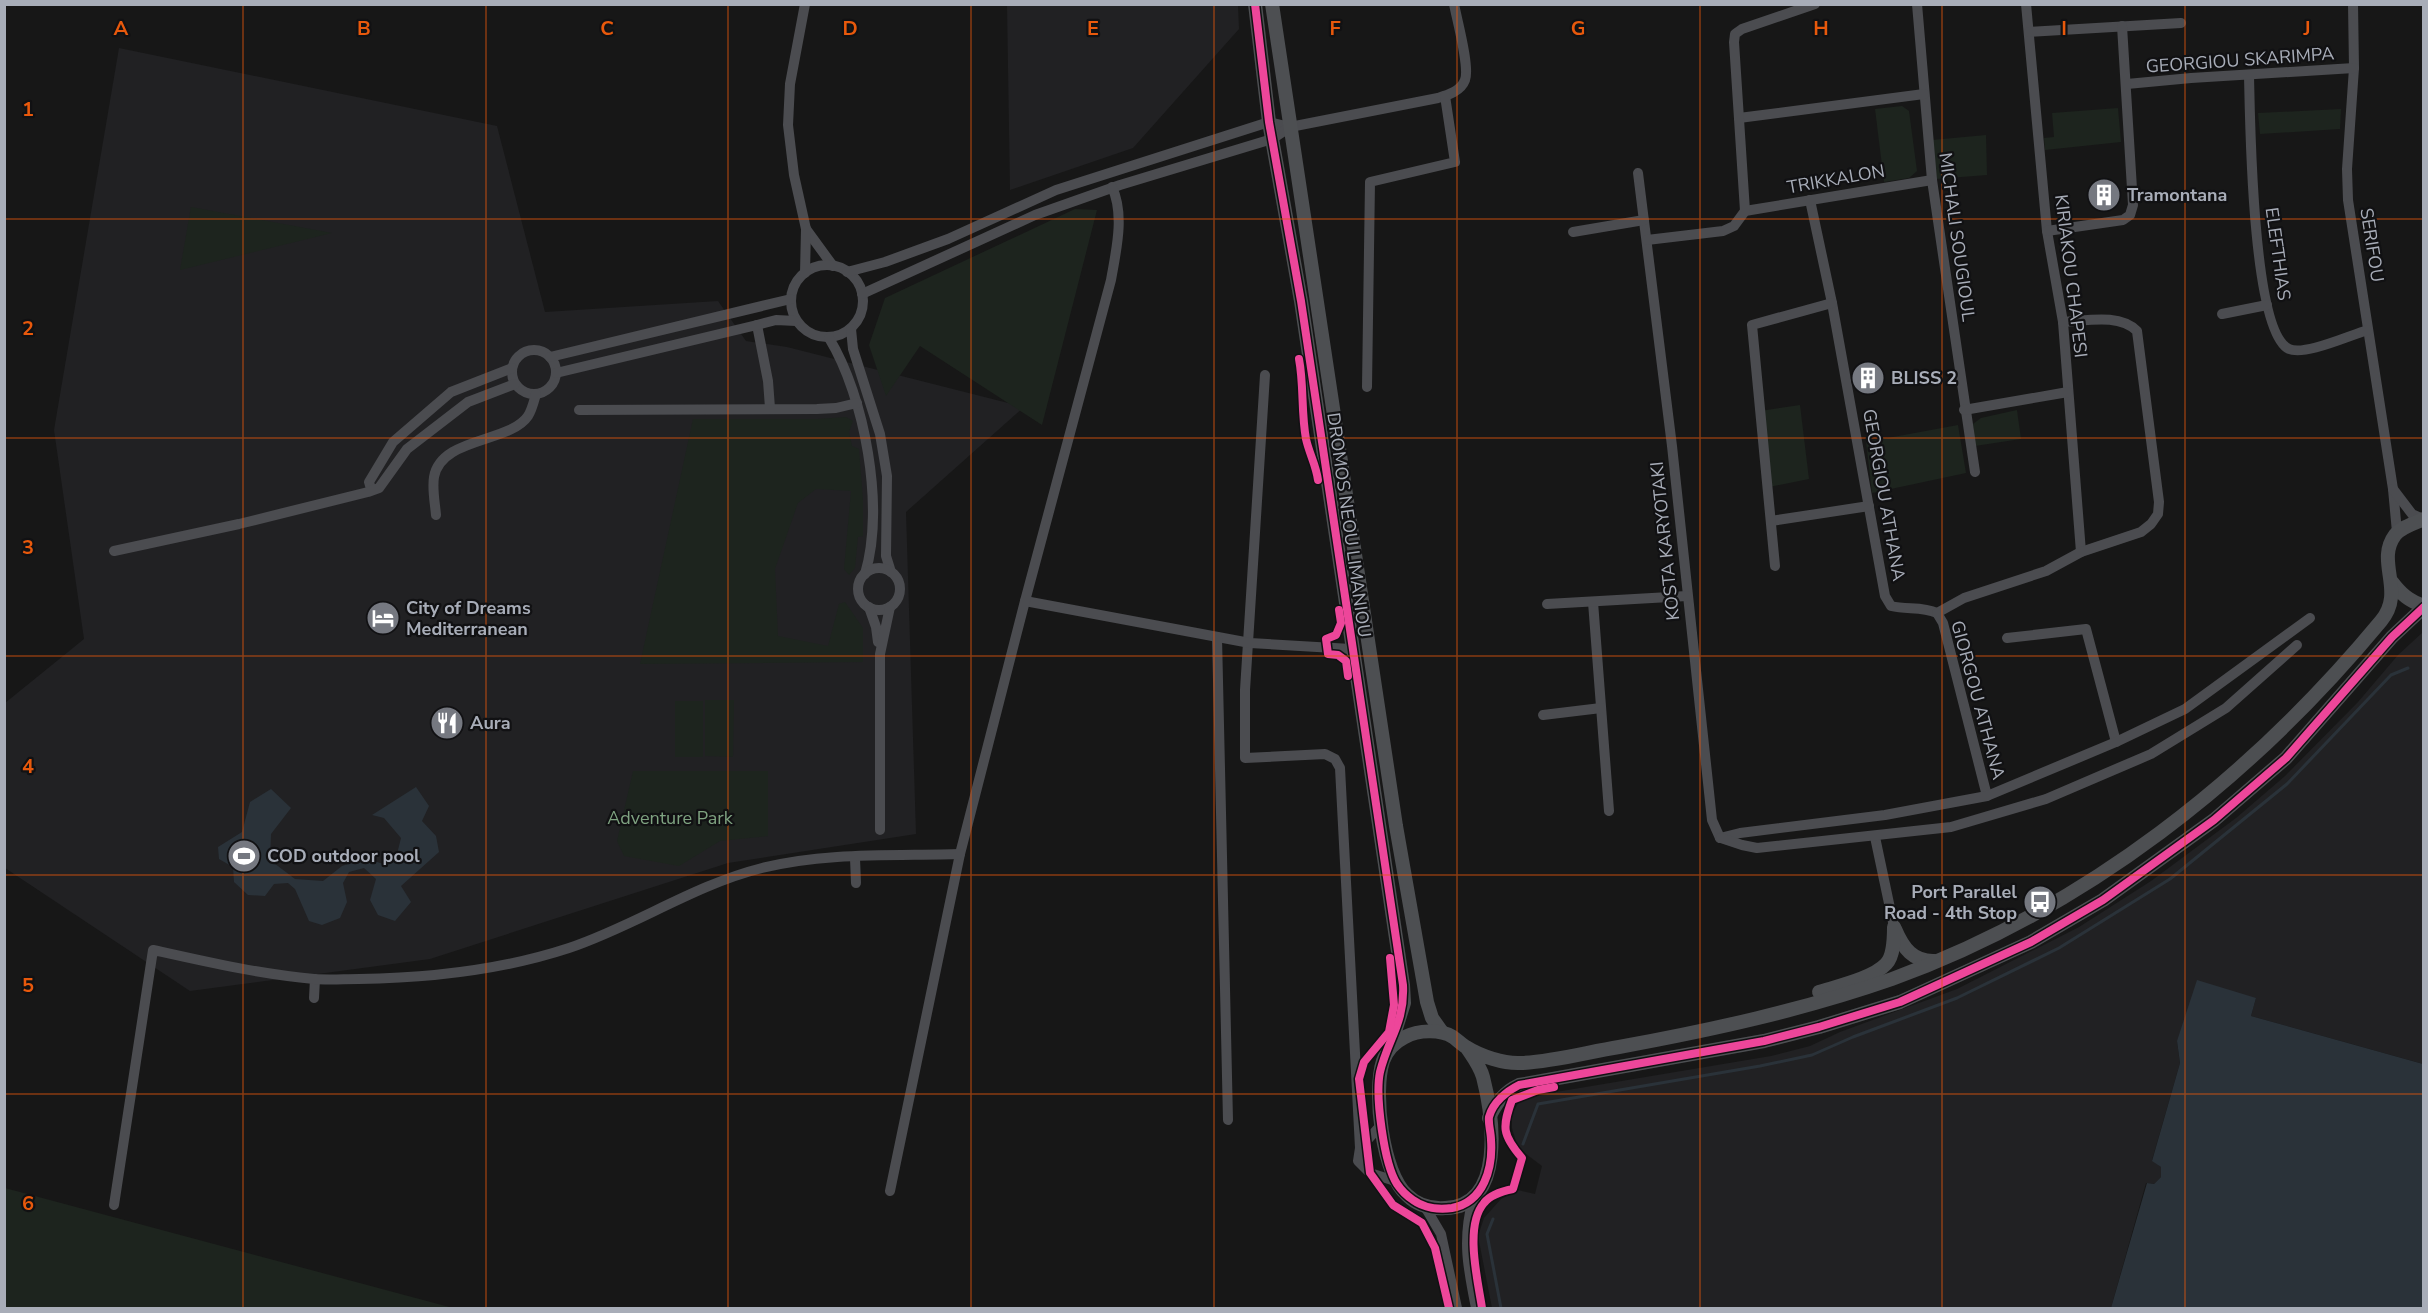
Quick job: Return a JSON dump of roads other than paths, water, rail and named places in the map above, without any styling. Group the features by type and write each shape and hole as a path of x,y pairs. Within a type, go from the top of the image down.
{"main road":[{"name":"DROMOS NEOU LIMANIOU","path":"1255,4 1269,122 1301,301 1403,985 1404,1003 1389,1049"},
{"name":"DROMOS NEOU LIMANIOU","path":"1272,4 1396,826 1427,1002 1432,1018 1442,1032"},
{"path":"1467,1048 1477,1063 1482,1077 1491,1140 1489,1174 1473,1199 1450,1208 1424,1206 1407,1196 1395,1181 1381,1125 1380,1075 1389,1049 1403,1037 1418,1032 1442,1032 1467,1048 1491,1058 1518,1064 1744,1023 1869,987 1943,960 2013,926 2084,885 2147,843 2230,778 2319,691 2385,616 2393,596 2388,552 2397,532 2423,519"},
{"path":"1489,1118 1501,1098 1510,1089 1520,1084 1764,1041 1900,1002 2031,942 2103,900 2223,812 2286,758 2392,637 2424,606 2411,602 2392,582"},
{"path":"1894,927 1902,944 1913,956 1928,961 1943,960"},
{"path":"1744,1023 1796,1000 1870,974 1886,964 1894,942 1894,927"}],"street":[{"path":"805,4 790,84 788,125 794,175 806,229 805,273"},
{"path":"862,294 1035,215 1112,188 1272,139 1290,127 1445,96 1457,91 1465,81 1466,66 1454,4"},
{"path":"1647,240 1723,231 1734,226 1745,211 1735,34 1742,29 1815,4"},
{"name":"MICHALI SOUGIOUL","path":"1917,4 1932,180 1964,410 1975,472"},
{"name":"KIRIAKOU CHAPESI","path":"2026,4 2046,231 2063,322 2080,552"},
{"name":"SERIFOU","path":"2353,4 2354,68 2347,169 2348,200 2397,532"},
{"path":"2029,32 2181,23"},
{"path":"2046,231 2123,220 2130,215 2133,205 2122,26"},
{"name":"GEORGIOU SKARIMPA","path":"2127,84 2354,68"},
{"name":"ELEFTHIAS","path":"2249,75 2254,217 2267,305 2279,341 2288,348 2300,351 2368,330"},
{"path":"1739,118 1924,94"},
{"path":"1367,387 1370,182 1455,162 1445,96"},
{"path":"847,272 885,262 948,239 1065,186 1269,122 1290,127"},
{"name":"KOSTA KARYOTAKI","path":"1638,173 1672,446 1712,820 1720,838"},
{"name":"TRIKKALON","path":"1745,211 1932,180"},
{"path":"890,1191 960,854 1111,280 1117,250 1118,222 1116,196 1112,188"},
{"name":"GEORGIOU ATHANA","path":"1810,200 1832,303 1885,596 1891,606 1903,609 1928,608 1937,613"},
{"path":"1573,232 1644,220"},
{"path":"806,229 833,266"},
{"path":"796,321 791,299 795,284 805,273 819,266 833,266 847,272 857,282 862,294 862,310 851,329 853,349 880,434 887,476 886,556 900,589 897,600 890,607 880,610 869,607"},
{"path":"550,357 791,299"},
{"path":"1775,566 1752,325 1832,303"},
{"path":"2222,314 2267,305"},
{"path":"556,373 777,320 796,321 814,335 829,338 851,329"},
{"path":"1937,613 1964,598 2046,572 2080,552 2141,532 2158,514 2159,502 2137,331 2130,324 2120,320 2063,322"},
{"path":"757,325 768,381 770,408"},
{"path":"829,338 837,350 857,403 866,437 872,488 871,555 865,574 859,583 859,593 861,599 869,607 876,627 880,654 880,830"},
{"path":"371,489 369,482 393,442 451,392 512,368 520,355 529,350 540,351 550,357 556,373 548,389 536,394 524,392 515,384 512,368"},
{"path":"1265,375 1250,643 1245,690 1245,758 1325,754 1335,759 1340,768 1360,1148 1358,1161 1370,1173 1395,1181"},
{"path":"114,551 239,524 379,488 407,449 468,402 515,384"},
{"path":"1964,410 2068,392"},
{"path":"436,515 434,476 446,455 490,436 516,428 529,416 536,394"},
{"path":"579,410 817,409 836,408 857,403"},
{"path":"2392,489 2412,514 2423,519"},
{"path":"1771,520 1869,506"},
{"path":"865,574 881,568 891,572"},
{"path":"1546,604 1687,596"},
{"path":"1025,601 1250,643 1352,649"},
{"path":"1593,602 1609,811"},
{"path":"880,654 890,607"},
{"name":"GIORGOU ATHANA","path":"1937,613 1943,623 1987,796"},
{"path":"1720,838 1740,833 1885,815 1987,796 2116,742 2185,709 2310,618"},
{"path":"2007,638 2086,629 2116,742"},
{"path":"1217,637 1228,1120"},
{"path":"1720,838 1757,848 1875,837 1951,827 2046,799 2151,754 2226,708 2297,645"},
{"path":"1543,715 1601,708"},
{"path":"2185,709 2196,726"},
{"path":"1875,837 1894,927"},
{"path":"114,1205 153,950 238,969 315,979 410,979 490,967 567,948 601,936 693,892 763,868 795,862 960,854"},
{"path":"855,858 856,883"},
{"path":"314,998 315,979"},
{"path":"1360,1148 1381,1125"},
{"path":"1473,1199 1467,1227 1466,1255 1476,1308"},
{"path":"1424,1206 1441,1234 1457,1308"}],"waterway":[{"path":"1523,1144 1538,1104 1812,1055 1957,998 2059,948 2170,879 2287,784 2391,675 2408,668"},
{"path":"1493,1219 1487,1234 1501,1308"}],"place":[{"name":"Tramontana","path":"2104,195"},
{"name":"BLISS 2","path":"1868,378"},
{"name":"City of Dreams Mediterranean","path":"383,618"},
{"name":"Aura","path":"447,723"},
{"name":"COD outdoor pool","path":"244,856"},
{"name":"Port Parallel Road - 4th Stop","path":"2040,902"}],"park label":[{"name":"Adventure Park","path":"670,818"}]}
